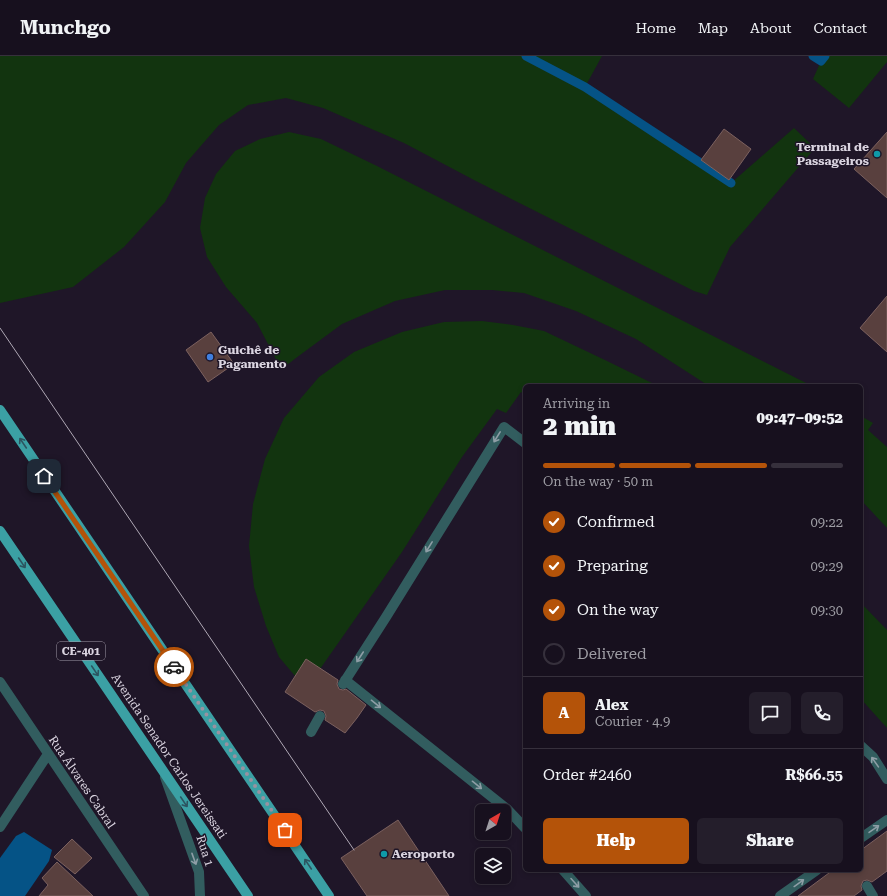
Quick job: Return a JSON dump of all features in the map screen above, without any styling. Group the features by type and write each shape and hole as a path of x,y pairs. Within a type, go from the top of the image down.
{"main road":[{"path":"0,410 330,896"},
{"name":"Avenida Senador Carlos Jereissati","path":"0,531 248,896"}],"street":[{"path":"523,441 504,426 344,682 508,809 523,826"},
{"name":"Rua Álvares Cabral","path":"0,682 144,896"},
{"path":"311,732 320,716"},
{"path":"863,748 873,758 887,779"},
{"path":"0,827 48,754"},
{"name":"Rua 1","path":"162,770 199,872 200,896"},
{"path":"863,837 887,820"},
{"path":"565,872 586,896"},
{"path":"783,895 814,872"},
{"path":"867,886 874,896"}],"green space":[{"path":"0,56 602,56 585,87 731,183 794,128 815,148 730,247 707,295 694,291 404,143 323,108 286,98 248,105 219,125 186,163 165,202 124,247 73,287 0,303"},
{"path":"811,56 887,56 887,62 849,108 813,79 821,61"},
{"path":"289,132 321,139 808,384 706,384 636,339 576,311 524,293 492,290 445,290 395,301 342,324 287,365 280,367 257,323 226,287 207,257 200,228 205,198 216,174 235,151 260,139"},
{"path":"482,321 544,331 654,384 523,384 523,394 521,392 506,413 497,409 462,457 402,552 320,669 295,676 279,657 266,626 254,587 249,546 253,504 265,459 284,418 319,377 354,352 402,332 444,322"},
{"path":"863,417 873,423 868,430 887,447 887,528 863,502"},
{"path":"863,605 887,630 887,728 863,701"}],"water":[{"path":"24,832 52,850 49,861 25,896 0,896 0,858 16,836"}],"building":[{"path":"724,129 751,149 729,180 701,160"},
{"name":"Terminal de Passageiros","path":"887,132 887,198 854,169"},
{"path":"887,296 887,352 860,328"},
{"name":"Guichê de Pagamento","path":"211,332 234,364 208,382 186,350"},
{"path":"306,659 338,680 337,684 339,689 346,689 366,705 345,733 325,720 326,716 324,711 320,710 315,712 285,692"},
{"name":"Aeroporto","path":"398,820 449,896 367,896 341,858"},
{"path":"887,831 887,871 872,882 867,880 863,881 861,886 862,890 854,896 798,896 830,872 863,872 863,849"},
{"path":"72,839 92,858 75,874 54,857"},
{"path":"57,862 93,896 39,896 48,885 42,878"}],"waterway":[{"path":"526,56 585,87 731,183"},
{"path":"813,56 821,61 825,56"}],"tram line":[{"path":"0,328 354,850"}],"way so far":[{"path":"174,667 285,830"}],"place":[{"name":"Terminal de Passageiros","path":"877,154"},
{"name":"Guichê de Pagamento","path":"210,357"},
{"name":"Aeroporto","path":"384,854"}],"route":[{"path":"44,476 174,667"}]}
